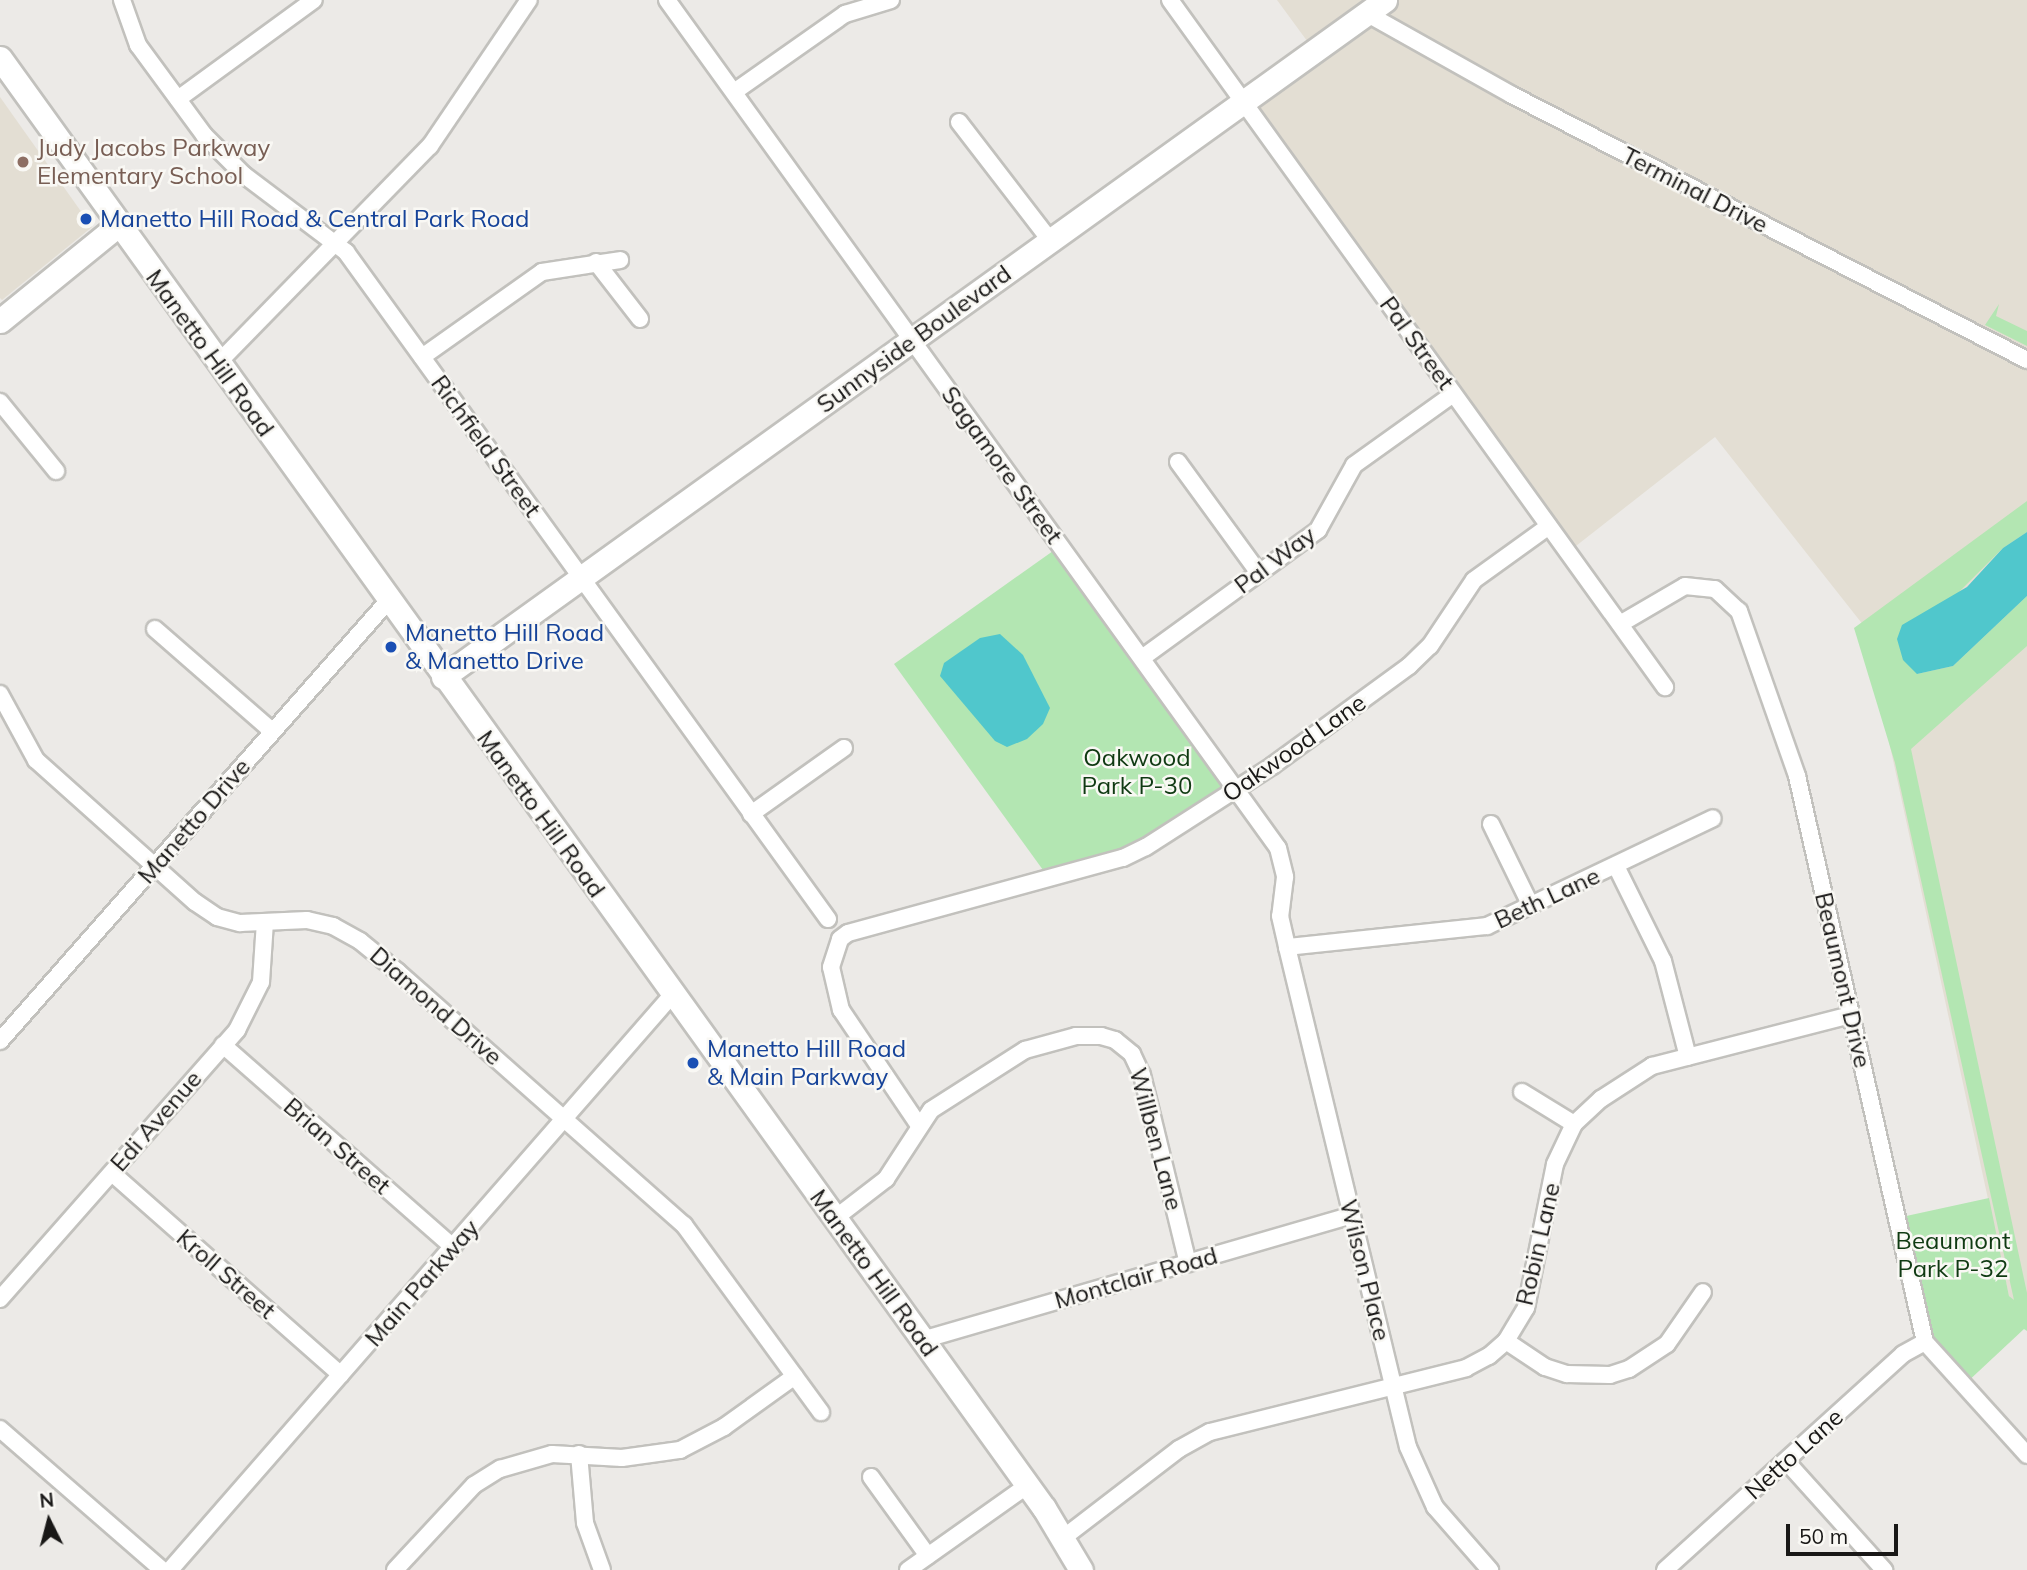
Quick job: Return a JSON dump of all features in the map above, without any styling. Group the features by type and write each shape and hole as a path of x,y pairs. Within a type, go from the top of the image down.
{"main road":[{"name":"Sunnyside Boulevard","path":"443,677 1375,7"},
{"name":"Manetto Hill Road","path":"0,58 388,601 1028,1485 1081,1570"},
{"path":"0,321 118,225"}],"street":[{"name":"Richfield Street","path":"122,0 138,45 204,135 244,175 334,240 828,919"},
{"path":"178,99 314,0"},
{"path":"218,363 334,240 430,146 529,0"},
{"name":"Sagamore Street","path":"667,0 1236,789 1283,861 1280,916 1287,947"},
{"path":"734,92 845,14 891,0"},
{"name":"Pal Street","path":"1170,0 1665,687"},
{"name":"Terminal Drive","path":"1375,7 1512,95 2027,360"},
{"path":"959,122 1050,240"},
{"path":"422,358 542,272 620,260"},
{"path":"596,262 640,319"},
{"name":"Pal Way","path":"1142,659 1318,530 1354,465 1454,394"},
{"path":"0,402 56,471"},
{"path":"1178,462 1259,573"},
{"name":"Oakwood Lane","path":"918,1124 841,1010 833,989 834,948 848,933 1123,858 1236,789 1409,666 1430,646 1474,580 1549,526"},
{"name":"Beaumont Drive","path":"1620,624 1664,595 1696,585 1728,596 1740,611 1797,776 1925,1342 2027,1455"},
{"name":"Manetto Drive","path":"0,1041 388,601"},
{"path":"155,629 272,731"},
{"name":"Diamond Drive","path":"0,694 36,760 217,917 264,922 321,922 360,941 565,1119 684,1225 821,1412"},
{"path":"751,814 844,748"},
{"name":"Beth Lane","path":"1287,947 1487,926 1713,818"},
{"path":"1491,824 1531,906"},
{"path":"1616,866 1663,961 1688,1057"},
{"name":"Edi Avenue","path":"0,1299 237,1030 261,982 264,922"},
{"name":"Wilson Place","path":"1287,947 1393,1386 1420,1481 1441,1515 1490,1570"},
{"name":"Main Parkway","path":"170,1570 672,995"},
{"name":"Robin Lane","path":"1063,1538 1179,1450 1210,1432 1466,1368 1506,1341 1526,1308 1555,1164 1574,1124 1618,1084 1652,1066 1851,1016"},
{"name":"Willben Lane","path":"834,1219 891,1172 918,1124 931,1110 1025,1050 1076,1036 1115,1040 1132,1054 1142,1075 1188,1263"},
{"name":"Brian Street","path":"223,1045 453,1247"},
{"path":"1522,1092 1574,1124"},
{"name":"Kroll Street","path":"112,1172 341,1375"},
{"name":"Montclair Road","path":"922,1340 1351,1215"},
{"path":"1506,1341 1545,1367 1567,1374 1610,1375 1629,1369 1667,1344 1703,1293"},
{"name":"Netto Lane","path":"1665,1570 1903,1354 1925,1342"},
{"path":"395,1570 474,1485 524,1460 579,1454 622,1458 680,1450 724,1427 795,1376"},
{"path":"3,1439 162,1570"},
{"path":"579,1454 585,1523 602,1570"},
{"path":"1786,1461 1884,1570"},
{"path":"871,1477 928,1556"},
{"path":"908,1570 1028,1485"}],"shaded area":[{"path":"1277,0 2027,0 2027,1317 2009,1296 1864,626 1715,437 1567,553 1240,101 1313,49"},
{"name":"Judy Jacobs Parkway Elementary School","path":"0,97 92,227 2,300 0,298"}],"green space":[{"path":"1999,304 1996,316 2027,331 2027,346 1985,325"},
{"name":"Beaumont Park P-32","path":"2027,501 2027,532 2003,548 1960,591 1917,674 1953,666 2027,596 2027,646 1911,749 2027,1293 2027,1331 2024,1329 1964,1385 1925,1342 1897,1218 1989,1198 2009,1296 2014,1300 1895,763 1854,628"},
{"name":"Oakwood Park P-30","path":"1053,551 1228,788 1122,854 1043,870 894,664"}],"water":[{"path":"2027,532 2027,596 1953,666 1917,674 1903,660 1897,639 1902,625 1967,587 2003,548"},
{"path":"1000,634 1023,655 1050,708 1043,724 1027,739 1007,747 995,741 940,676 944,663 980,638"}],"place":[{"name":"Judy Jacobs Parkway Elementary School","path":"23,162"},
{"name":"Manetto Hill Road & Central Park Road","path":"86,219"},
{"name":"Manetto Hill Road & Manetto Drive","path":"391,647"},
{"name":"Manetto Hill Road & Main Parkway","path":"693,1063"}]}
